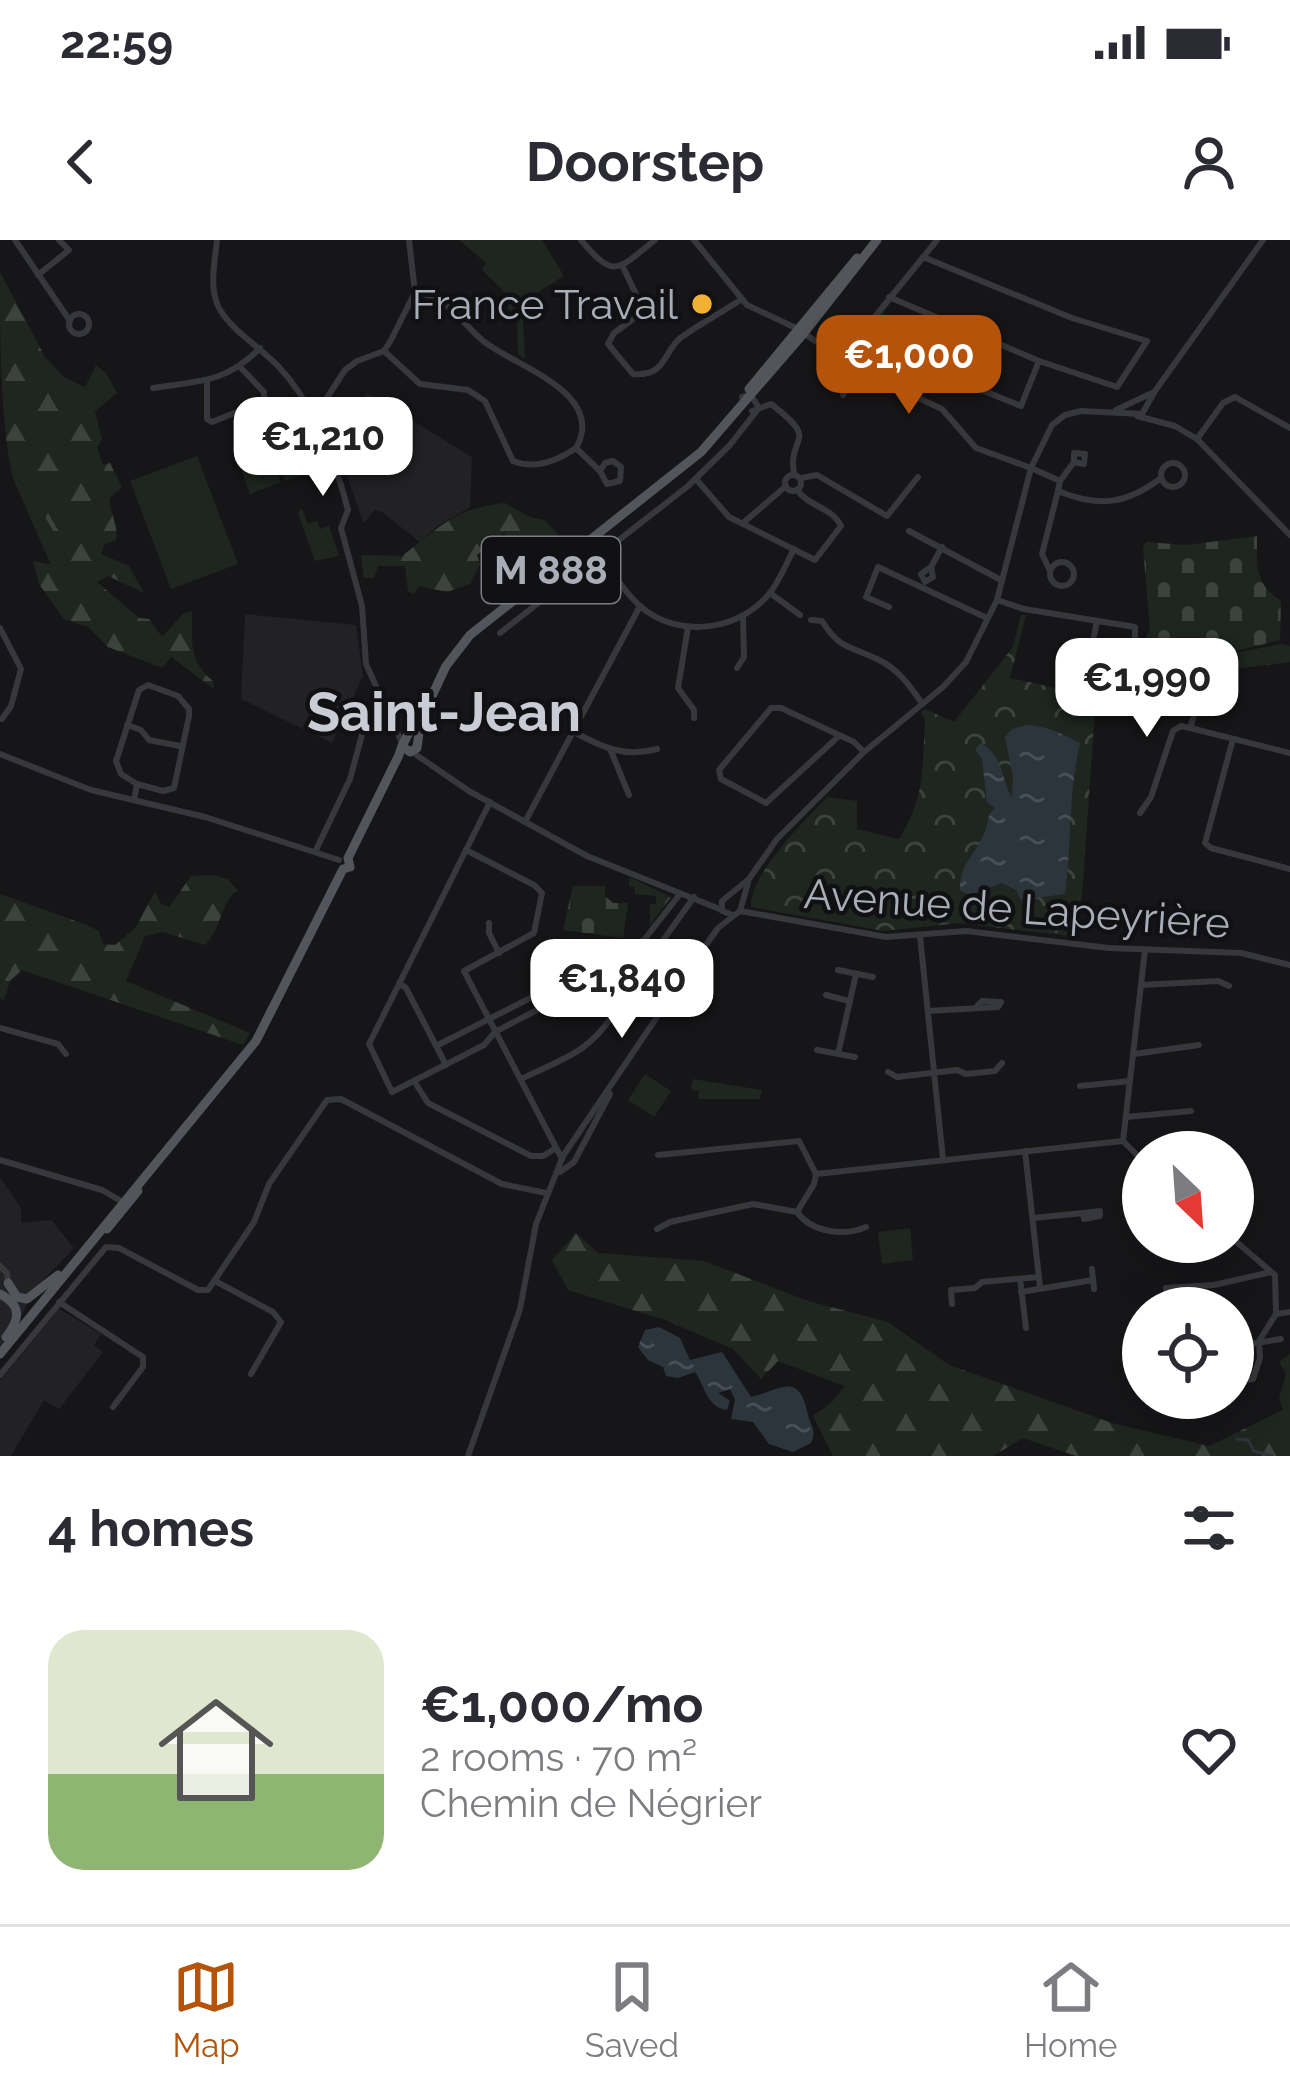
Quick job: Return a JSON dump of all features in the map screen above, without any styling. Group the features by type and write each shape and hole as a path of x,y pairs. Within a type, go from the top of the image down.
{"main road":[{"name":"M 888","path":"154,1167 256,1041 446,666 470,635 688,462 750,405 875,240"},
{"name":"M 888","path":"369,819 410,744"},
{"path":"54,1298 76,1259 154,1167"},
{"path":"0,1354 54,1298 154,1167"},
{"path":"8,1283 17,1297 31,1298 76,1259"},
{"path":"0,1294 12,1302 18,1317 0,1345"}],"street":[{"path":"15,240 70,321"},
{"path":"38,274 69,250 59,240"},
{"path":"217,240 213,285 218,305 285,374 323,433 347,506 340,528 362,606 364,659 389,714 410,744 432,768 587,856 680,894 705,900 728,897"},
{"path":"310,411 322,404 345,370 384,351 415,292 409,240"},
{"path":"581,240 599,263 622,265 655,240"},
{"path":"694,240 742,299 857,369 942,410 976,448 1031,468 1093,502 1113,503 1136,495 1161,478 1169,464 1178,464 1185,473 1182,484 1173,488 1161,478"},
{"path":"937,240 868,323 865,337 870,344 1021,406 1039,361"},
{"path":"718,928 728,897 749,879 777,839 864,752 966,662 997,600 1031,468 1043,439 1058,420 1082,411 1138,410 1263,240"},
{"path":"889,297 1039,361 1117,386 1147,341 1072,318 922,257"},
{"path":"622,265 644,315 614,333 608,344 633,374 644,375 664,363 676,340 742,299"},
{"path":"384,351 416,382 468,391 485,401 513,461 537,464 576,448 582,436 580,415 555,384 482,340 446,303 415,292"},
{"path":"153,388 207,381 241,368 260,349"},
{"path":"907,393 920,365"},
{"path":"207,381 207,419 212,422 263,401 264,392 241,368"},
{"path":"843,395 857,369"},
{"path":"1197,440 1223,403 1235,397 1290,428"},
{"path":"500,633 696,478 750,405 776,407 802,433 792,466 798,476 797,490"},
{"path":"1138,410 1150,421 1175,426 1197,440 1290,535"},
{"path":"576,448 600,471"},
{"path":"1050,571 1042,554 1059,486 1074,462"},
{"path":"742,524 786,486 786,478 817,475 887,516 918,477"},
{"path":"696,478 724,513 815,560 841,526 836,515 786,486"},
{"path":"909,531 1001,580"},
{"path":"595,536 600,554 640,606 688,628 743,617 770,593 794,549"},
{"path":"582,545 600,554"},
{"path":"932,567 942,547"},
{"path":"889,607 866,598 878,567 987,618"},
{"path":"770,593 800,615"},
{"path":"997,600 1135,627 1135,650 1143,658 1197,686 1200,696 1190,728"},
{"path":"525,822 640,606"},
{"path":"737,668 744,658 743,617"},
{"path":"811,620 822,621 839,644 902,675 922,703"},
{"path":"1092,646 1097,621"},
{"path":"0,628 21,669 11,706 2,718"},
{"path":"688,628 678,688 694,710 694,718"},
{"path":"155,686 178,696 189,709 180,746 174,788 163,791 137,784 122,774 116,764 140,688 155,686"},
{"path":"839,736 766,803 721,779 719,770 771,708 781,708 839,736 864,752"},
{"path":"316,850 350,778 364,731 389,714"},
{"path":"127,725 152,741 180,746"},
{"path":"1140,813 1151,797 1173,731 1181,726 1290,753"},
{"path":"574,732 611,751 657,749"},
{"path":"1233,739 1205,843 1290,869"},
{"path":"611,751 629,795"},
{"path":"0,754 91,790 316,850 343,862"},
{"path":"134,800 137,784"},
{"path":"490,802 368,1047 392,1092 659,946 694,897"},
{"path":"466,850 542,893 534,934 464,970 556,1148 567,1158"},
{"path":"468,1456 520,1310 547,1192 718,928 738,910 749,879"},
{"path":"436,1046 649,936 680,894"},
{"path":"728,897 738,910"},
{"name":"Avenue de Lapeyrière","path":"705,900 722,910 886,937 966,931 1144,950 1241,953 1290,965"},
{"path":"489,923 499,953"},
{"path":"920,935 943,1160"},
{"path":"1124,1131 1144,950"},
{"path":"521,1079 599,1037 628,989 629,979 616,954"},
{"path":"838,970 873,976"},
{"path":"838,1054 856,974"},
{"path":"1141,986 1218,981 1229,986"},
{"path":"399,982 446,1064"},
{"path":"826,995 850,1001"},
{"path":"928,1011 977,1006"},
{"path":"0,1028 58,1044 66,1054"},
{"path":"1134,1054 1199,1046"},
{"path":"817,1050 855,1057"},
{"path":"888,1072 897,1077 995,1071 1002,1063"},
{"path":"414,1081 428,1103 531,1156 543,1156 556,1148"},
{"path":"1080,1086 1130,1082"},
{"path":"0,1376 54,1298 110,1246 198,1291 208,1290 254,1222 269,1184 323,1104 333,1098 502,1184 547,1192"},
{"path":"1126,1117 1191,1111"},
{"path":"816,1174 1122,1141"},
{"path":"658,1155 799,1142 816,1174 797,1211"},
{"path":"1025,1151 1040,1287"},
{"path":"0,1160 102,1190 121,1202"},
{"path":"657,1229 753,1204 797,1211 803,1221 824,1230 856,1232 866,1227"},
{"path":"1033,1218 1083,1213"},
{"path":"1254,1257 1275,1275 1278,1300 1276,1313 1259,1341 1254,1376"},
{"path":"0,1267 8,1283 0,1294"},
{"path":"1022,1292 1094,1284 1092,1269"},
{"path":"1181,1287 1271,1272"},
{"path":"952,1304 951,1290 1039,1277"},
{"path":"1020,1279 1025,1328"},
{"path":"215,1282 273,1312 281,1322 251,1374"},
{"path":"54,1298 143,1358 143,1366 113,1407"},
{"path":"1278,1300 1290,1299"},
{"path":"1276,1313 1290,1312"},
{"path":"1254,1342 1281,1339"}],"shaded area":[{"path":"367,393 472,457 470,507 420,542 382,512 375,510 364,523 338,452 349,440 356,424 352,418"},
{"path":"245,614 356,625 363,676 332,743 241,699"},
{"path":"0,1177 21,1208 21,1223 51,1220 74,1248 31,1293 19,1323 0,1346"},
{"path":"59,1309 101,1334 94,1345 103,1352 59,1409 44,1400 11,1456 0,1456 0,1381"}],"green space":[{"path":"459,240 542,240 564,276 522,302 525,359 518,355 517,317 507,307 513,300 482,270 486,263"},
{"path":"0,272 45,357 65,378 85,387 100,407 95,411 102,440 97,447 103,465 110,463 122,487 110,498 116,540 105,544 101,554 129,566 144,593 108,576 97,582 139,618 149,619 162,637 183,614 192,611 195,658 214,689 171,657 162,668 108,647 88,627 64,619 39,584 33,561 70,568 41,510 20,481 14,481 9,460"},
{"path":"886,309 860,363 845,356 863,322 872,325"},
{"path":"96,365 117,393 100,407 85,387"},
{"path":"299,420 317,469 285,481 267,431"},
{"path":"270,452 281,482 250,494 239,463"},
{"path":"197,456 238,564 171,589 130,481"},
{"path":"14,481 20,481 33,498 71,569 51,565"},
{"path":"505,503 544,520 567,544 493,603 487,595 497,580 492,570 515,548 504,533 477,555 480,564 470,584 447,592 419,586 414,594 408,591 405,566 378,566 374,578 364,578 361,555 402,556 460,514"},
{"path":"302,508 308,524 317,521 320,529 329,526 339,556 315,561 298,513"},
{"path":"1257,536 1262,580 1281,601 1280,640 1201,660 1141,650 1150,629 1146,542 1186,545"},
{"path":"1021,615 1026,615 1010,678 1096,697 1079,937 959,923 884,931 751,907 768,864 827,797 857,801 857,829 899,839 921,782 925,719 921,712 925,709 954,722 1013,647"},
{"path":"1290,646 1290,662 1212,672 1141,650 1201,660"},
{"path":"191,876 228,879 237,890 211,938 205,945 163,932 145,936 126,981 250,1033 243,1045 22,970 10,981 4,1000 0,999 0,894 87,925 99,931 103,944 115,945 136,927 155,891 161,904 169,907"},
{"path":"629,877 671,897 650,925 650,904 656,904 656,896 635,894"},
{"path":"573,886 605,886 605,896 613,903 628,903 623,938 563,930"},
{"path":"645,1074 671,1091 654,1117 628,1100"},
{"path":"693,1079 762,1090 760,1099 698,1099 699,1091 691,1090"},
{"path":"910,1228 913,1260 882,1264 878,1232"},
{"path":"576,1233 598,1253 704,1261 808,1301 888,1322 949,1365 1112,1423 1209,1446 1283,1410 1279,1398 1286,1374 1279,1362 1290,1354 1290,1456 1076,1456 1023,1438 993,1456 833,1456 813,1416 845,1386 778,1361 761,1379 733,1349 665,1320 568,1290 552,1260"}],"water":[{"path":"1027,725 1080,743 1065,894 1021,900 1016,890 1002,883 970,895 960,890 962,874 995,808 987,802 982,759 975,749 981,743 994,754 1012,798 1005,737 1012,729"},
{"path":"659,1327 680,1338 690,1360 722,1352 751,1397 787,1386 800,1392 813,1429 811,1443 793,1452 769,1444 753,1422 731,1419 735,1399 730,1389 718,1393 730,1401 727,1410 710,1400 695,1372 678,1378 666,1376 663,1367 648,1360 638,1347 645,1330"}],"waterway":[{"path":"1237,1439 1248,1440 1254,1451 1272,1456"}],"place":[{"name":"France Travail","path":"702,304"}],"district":[{"name":"Saint-Jean","path":"444,712"}]}
